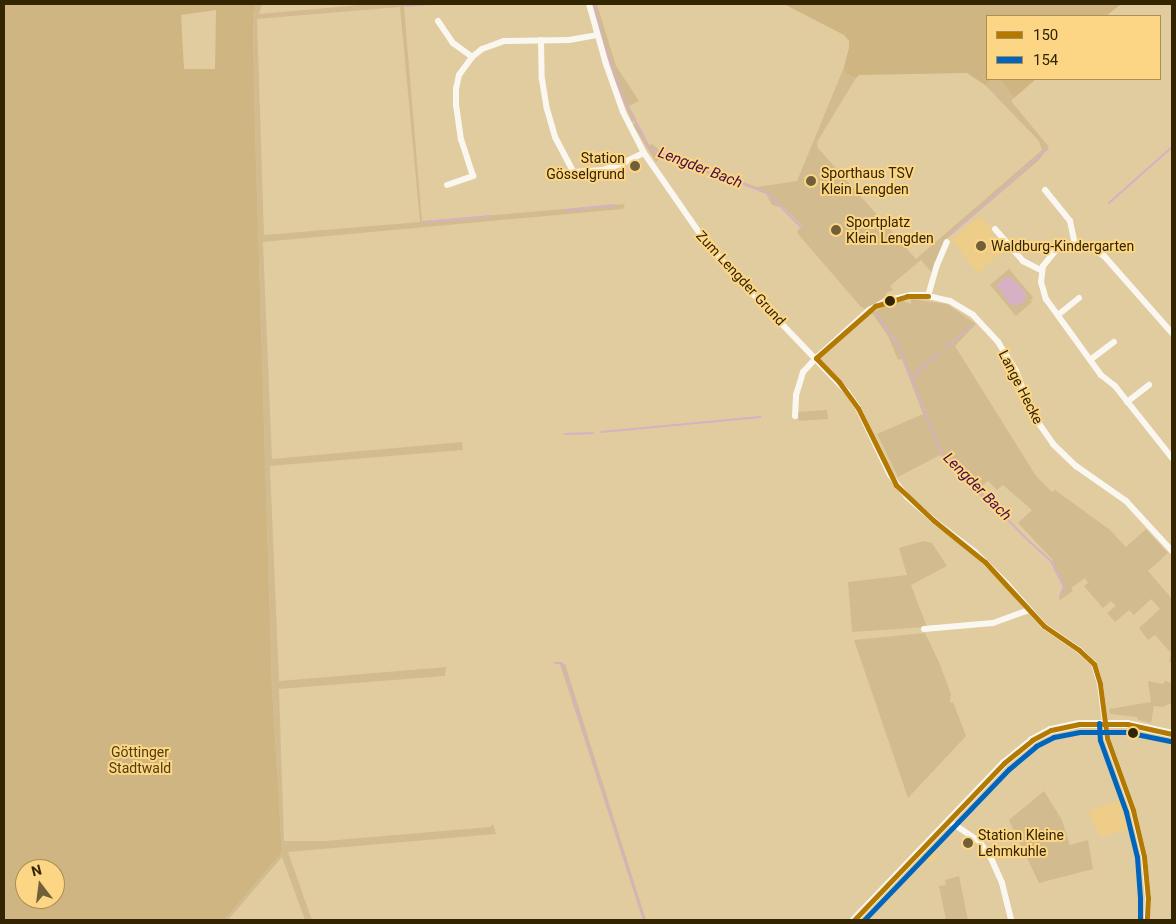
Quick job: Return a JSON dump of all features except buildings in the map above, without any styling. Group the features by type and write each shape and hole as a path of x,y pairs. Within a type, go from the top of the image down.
{"main road":[{"path":"854,920 1013,755 1032,740 1051,730 1071,725 1106,723 1126,724 1172,734"}],"street":[{"name":"Zum Lengder Grund","path":"589,4 620,105 644,152 710,247 839,382 858,408 881,458 896,485 933,520 986,562 1044,626 1079,650 1094,664 1099,680 1107,738 1133,810 1144,856 1148,898 1147,920"},
{"path":"438,22 453,43 472,57"},
{"path":"447,185 473,176 461,140 456,106 456,89 459,75 472,57 482,48 504,41 569,40 597,35"},
{"path":"541,40 542,78 547,109 555,137 574,173"},
{"path":"550,174 611,168 644,152"},
{"path":"1045,190 1070,221 1074,244"},
{"path":"995,229 1023,261 1041,270"},
{"path":"928,296 937,265 947,242"},
{"path":"1172,333 1098,251 1074,244 1056,250 1041,270 1043,293 1058,315 1090,360 1172,458"},
{"name":"Lange Hecke","path":"816,358 878,304 907,296 928,296 958,304 980,321 1008,357 1030,409 1050,440 1076,466 1126,501 1172,551"},
{"path":"1058,315 1079,298"},
{"path":"1090,360 1114,342"},
{"path":"795,416 799,381 803,372 816,358"},
{"path":"1127,402 1149,385"},
{"path":"924,629 993,623 1028,610"},
{"path":"949,821 979,841 991,858 1002,883 1011,919"}],"shaded area":[{"path":"256,4 262,4 259,14 370,4 407,4 404,7 422,221 625,204 623,209 263,242 272,459 462,442 463,450 270,466 279,681 446,667 445,676 279,689 284,841 325,841 490,827 493,824 496,834 288,852 312,920 305,920 282,857 228,920 224,920 282,852 272,689 253,17","holes":["400,7 420,222 264,235 257,19"]},
{"path":"591,4 597,4 616,66 639,101 629,106 636,119 632,122 614,79"},
{"path":"844,67 846,74 856,78 817,142 818,148 916,259 1042,150 1039,141 985,85 992,80 1001,80 1014,98 1011,101 1049,147 1038,161 944,241 932,273 921,260 890,286 893,290 886,293 885,299 866,309 861,307 798,234 797,231 802,226 784,208 772,205 766,194 747,186 660,158 656,162 633,125 637,122 649,145 652,144 663,153 757,187 797,181"},
{"name":"Waldburg-Kindergarten","path":"979,217 993,230 989,233 995,239 1000,239 1007,247 978,273 952,240"},
{"path":"1009,269 1033,297 1032,302 1016,316 990,285"},
{"path":"1005,277 1010,277 1021,287 1026,294 1025,302 1013,306 1008,302 997,285"},
{"path":"911,299 947,304 976,324 955,346 1036,476 1052,492 1055,490 1110,530 1126,547 1146,529 1168,553 1148,571 1172,599 1172,662 1169,662 1171,653 1155,635 1148,640 1139,628 1160,609 1151,599 1134,615 1129,610 1115,622 1107,613 1116,606 1111,601 1103,608 1084,586 1088,583 1085,578 1071,588 1073,591 1060,600 1063,586 1053,568 1055,567 1052,559 1018,523 1032,510 1003,485 997,490 988,481 979,488 988,499 985,501 940,455 898,477 877,434 923,414 902,359 898,360 888,336 872,313 887,305 903,301 911,304"},
{"path":"827,410 828,419 799,421 798,412"},
{"path":"923,541 932,543 947,566 911,585 927,627 852,632 848,582 907,575 899,548"},
{"path":"925,633 939,662 951,694 950,703 953,702 966,736 908,798 854,640"},
{"path":"560,664 565,664 646,920 643,920"},
{"path":"1148,681 1163,684 1165,681 1172,683 1172,703 1163,707 1154,706 1151,723 1138,720 1137,717 1110,714 1109,709 1151,702"},
{"path":"1044,791 1062,820 1070,845 1088,840 1093,869 1039,883 1009,820"},
{"path":"1125,799 1135,827 1100,837 1088,811"},
{"path":"934,842 937,858 929,863 925,859 918,864 922,865 922,869 911,866"},
{"path":"959,876 968,920 946,920 939,886 946,885 945,880"}],"green space":[{"name":"Göttinger Stadtwald","path":"4,4 256,4 253,17 254,95 272,689 282,852 224,920 4,920","holes":["216,10 215,69 184,69 181,15"]},
{"path":"784,4 1121,4 1107,15 986,15 986,80 992,80 985,85 967,73 859,75 856,78 846,74 844,67 849,41 844,35"},
{"path":"1001,80 1035,80 1014,98"}],"waterway":[{"path":"406,6 430,4"},
{"name":"Lengder Bach","path":"594,4 603,42 624,100 650,149 767,193 801,227"},
{"path":"1109,203 1172,147"},
{"path":"951,234 1047,149"},
{"path":"565,210 615,205"},
{"path":"426,222 491,216"},
{"name":"Lengder Bach","path":"876,313 898,346 942,455 1051,561 1064,587 1060,596"},
{"path":"945,348 972,325"},
{"path":"913,380 918,371 939,353"},
{"path":"601,432 760,417"},
{"path":"565,434 593,433"},
{"path":"555,663 562,663 644,920"}],"transit line":[{"name":"150","path":"816,358 875,306 907,296 928,296"},
{"name":"150","path":"816,358 839,382 858,408 896,485 933,520 985,562 1044,626 1079,650 1094,664 1100,684 1107,738 1133,810 1144,856 1148,898 1147,920"},
{"name":"154","path":"1099,723 1100,740 1126,812 1137,857 1140,920"},
{"name":"150","path":"854,920 1004,763 1032,740 1051,730 1079,724 1127,724 1172,734"},
{"name":"154","path":"864,920 1009,769 1036,746 1054,737 1080,732 1126,732 1170,741"}],"place":[{"name":"Station Gösselgrund","path":"635,166"},
{"name":"Sporthaus TSV Klein Lengden","path":"811,181"},
{"name":"Sportplatz Klein Lengden","path":"836,230"},
{"name":"Waldburg-Kindergarten","path":"981,246"},
{"name":"Station Kleine Lehmkuhle","path":"968,843"}]}
